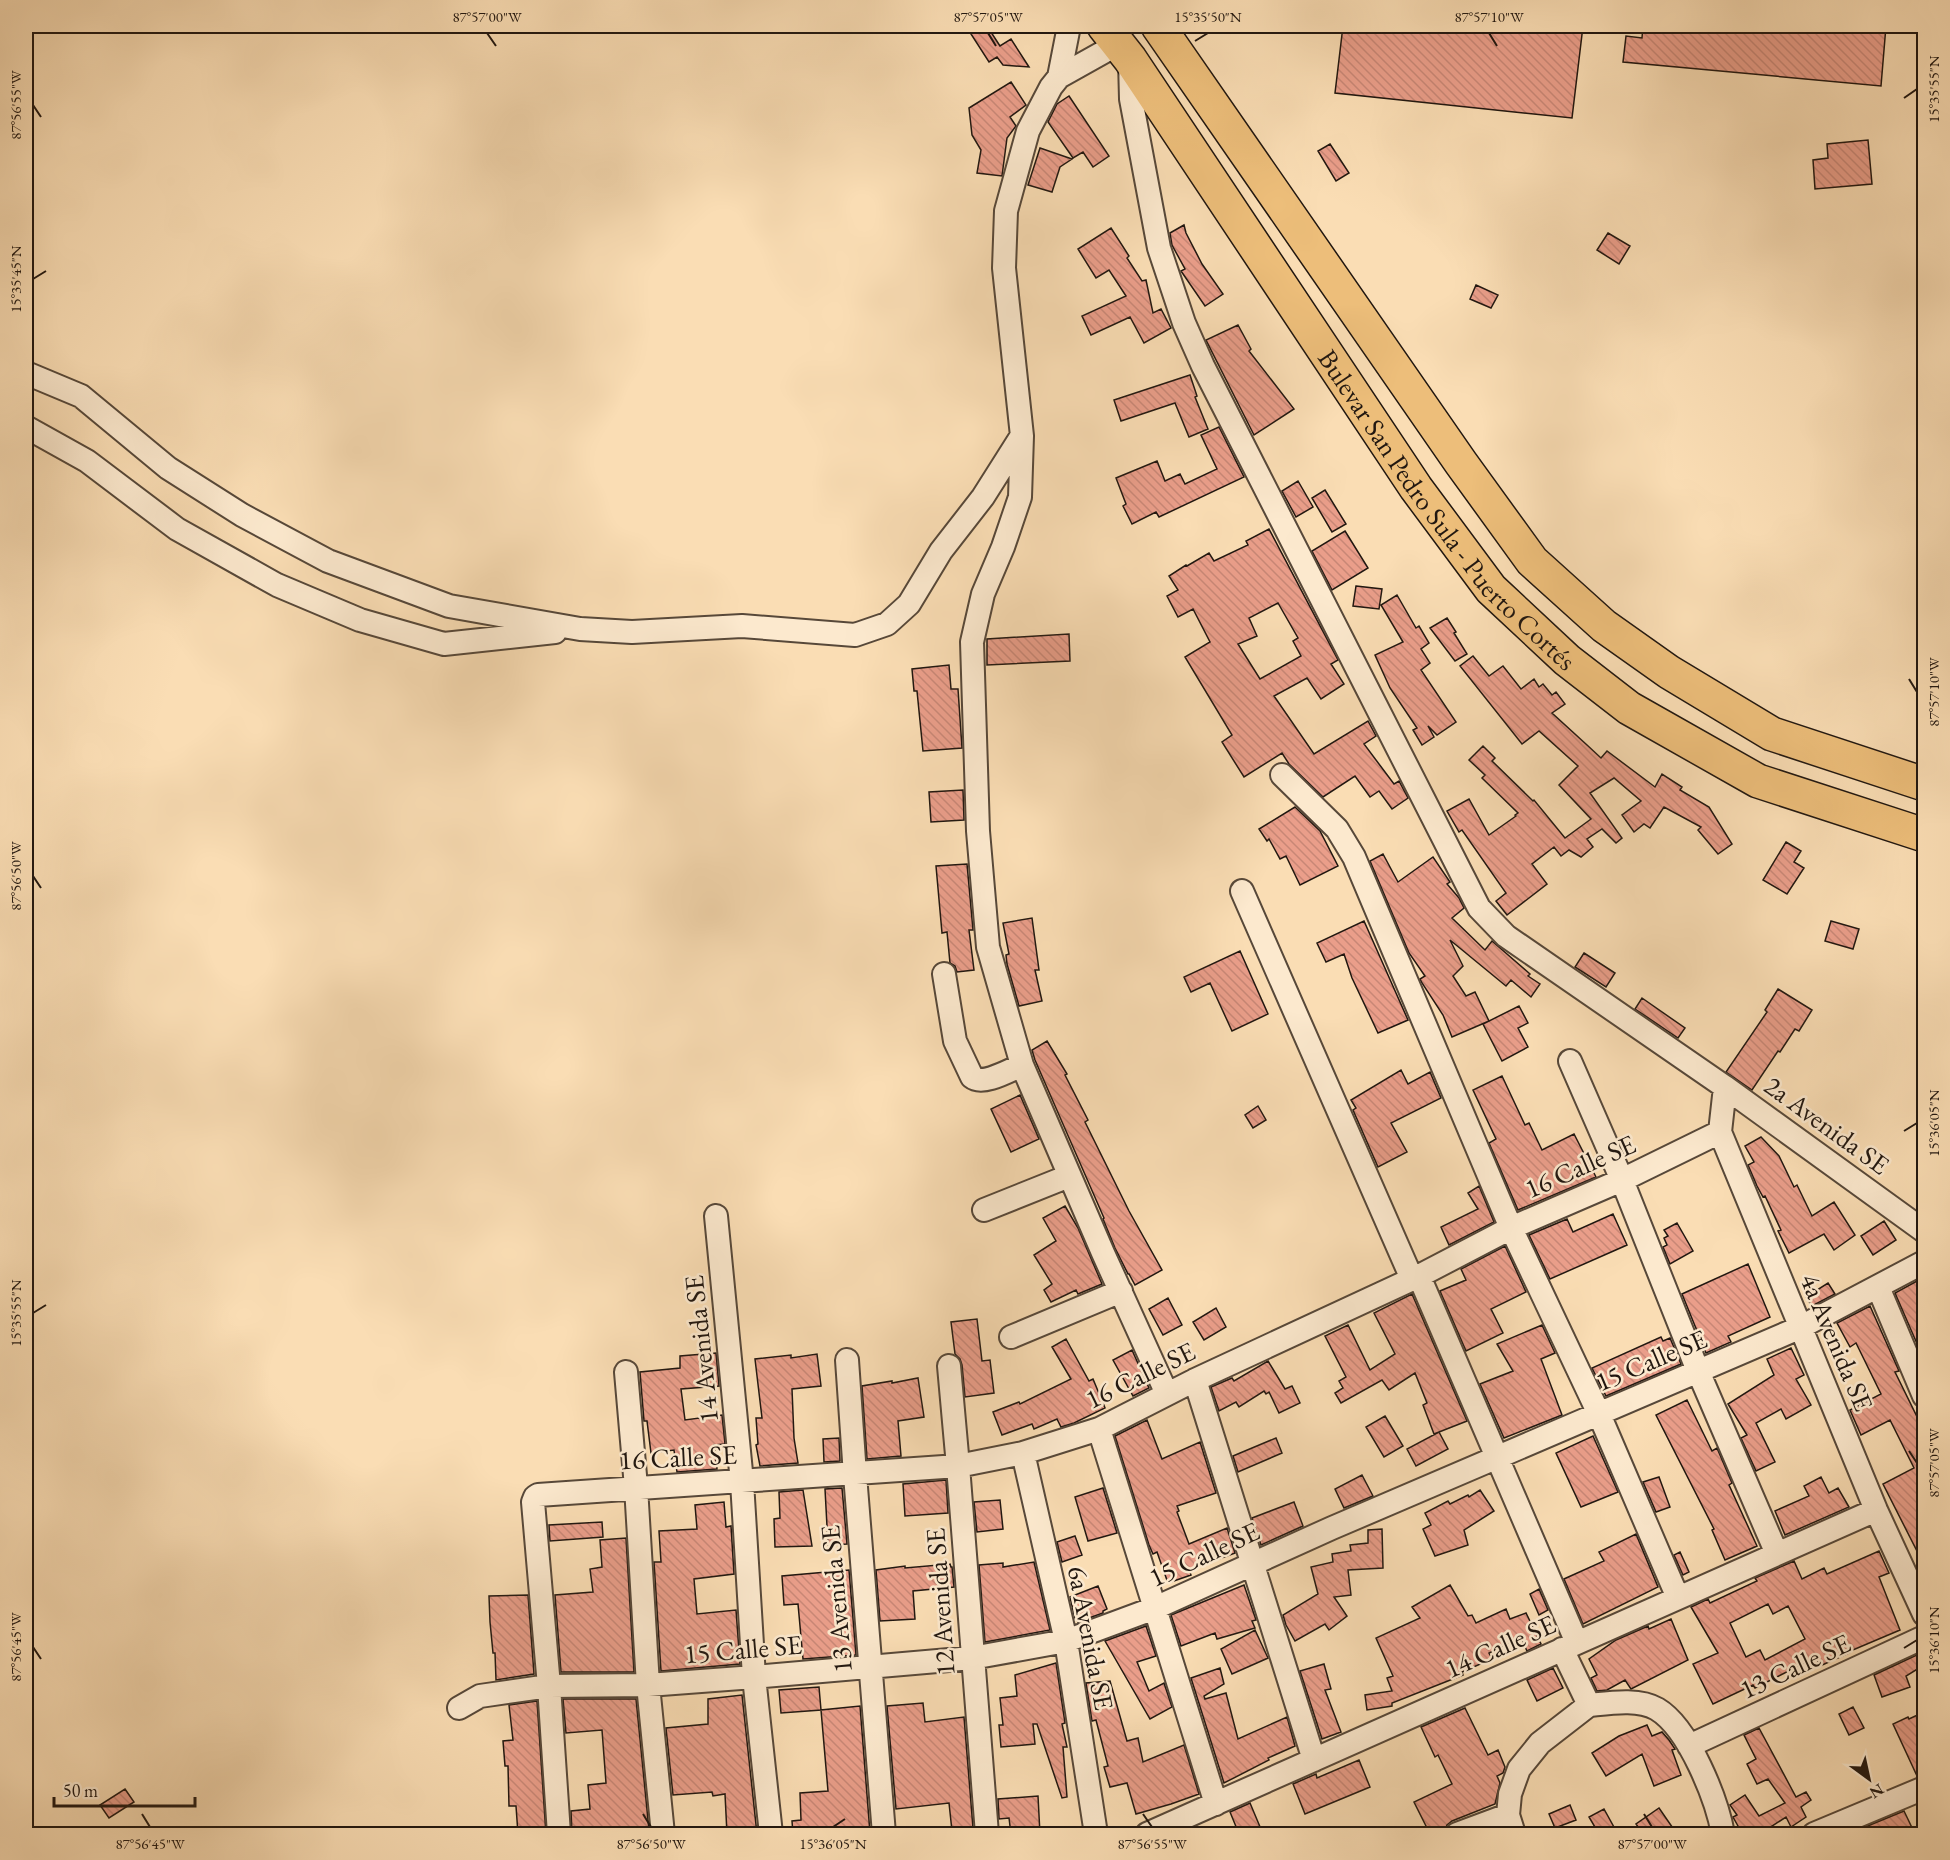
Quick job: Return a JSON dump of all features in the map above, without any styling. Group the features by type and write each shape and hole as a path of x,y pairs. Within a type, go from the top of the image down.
{"highway":[{"name":"Bulevar San Pedro Sula - Puerto Cortés","path":"1158,26 1461,463 1532,561 1604,626 1669,672 1772,734 1924,784"},
{"name":"Bulevar San Pedro Sula - Puerto Cortés","path":"1117,43 1416,488 1491,589 1567,660 1629,708 1758,781 1924,835"}],"street":[{"path":"1059,77 1069,26"},
{"path":"1117,43 1059,77 1051,87 1028,131 1006,211 1004,268 1022,436 1020,497 1004,547 983,594 972,642 978,831 988,946 1022,1065 1167,1394"},
{"name":"2a Avenida SE","path":"1117,43 1131,99 1159,248 1184,322 1203,366 1479,908 1506,936 1725,1087 1924,1231"},
{"path":"26,373 81,396 168,468 242,515 328,561 449,606 580,629 632,632 741,626 855,635 887,624 909,604 941,551 983,497 1022,436"},
{"path":"26,427 87,461 177,529 277,585 360,620 444,644 580,629"},
{"path":"1282,775 1337,829 1354,856 1511,1228 1599,1414 1678,1598"},
{"path":"1242,891 1497,1457 1570,1646 1589,1705"},
{"path":"944,974 955,1041 972,1077 984,1081 1022,1065"},
{"path":"1570,1060 1622,1180 1698,1371 1777,1554"},
{"name":"4a Avenida SE","path":"1725,1087 1720,1132 1876,1510 1924,1614"},
{"name":"16 Calle SE","path":"549,1686 533,1502 538,1495 636,1487 855,1475 958,1466 1023,1453 1099,1429 1195,1380 1415,1278 1511,1228 1622,1180 1720,1132"},
{"path":"984,1210 1070,1176"},
{"name":"14 Avenida SE","path":"716,1216 742,1482 754,1677 771,1834"},
{"name":"15 Calle SE","path":"459,1708 480,1696 549,1686 648,1685 754,1677 972,1658 1066,1641 1155,1608 1251,1563 1799,1328 1924,1262"},
{"path":"1878,1287 1924,1396"},
{"path":"1011,1337 1121,1291"},
{"name":"13 Avenida SE","path":"847,1360 884,1834"},
{"name":"12 Avenida SE","path":"949,1366 987,1834"},
{"path":"626,1372 636,1487 648,1685 663,1834"},
{"path":"1195,1380 1314,1760"},
{"path":"1099,1429 1216,1804"},
{"name":"6a Avenida SE","path":"1023,1453 1066,1641 1096,1834"},
{"name":"14 Calle SE","path":"1147,1834 1876,1510"},
{"name":"13 Calle SE","path":"1689,1746 1924,1637"},
{"path":"549,1686 559,1834"},
{"path":"1457,1834 1511,1825 1510,1794 1519,1769 1540,1743 1589,1705 1626,1701 1656,1708 1675,1724 1704,1773 1721,1820 1723,1834"},
{"path":"1814,1834 1924,1788"}],"building":[{"path":"987,26 1000,46 1011,39 1029,67 1003,65 997,57 989,62 971,34"},
{"path":"1343,26 1583,26 1572,118 1335,93"},
{"path":"1643,26 1886,26 1881,86 1623,62 1626,36 1642,38"},
{"path":"1011,82 1026,105 1010,117 1016,126 1007,138 1002,176 977,173 981,150 972,135 969,108"},
{"path":"1069,96 1109,156 1093,167 1083,152 1073,158 1048,122 1057,104"},
{"path":"1868,140 1872,184 1815,189 1813,160 1828,158 1827,144"},
{"path":"1330,144 1349,173 1336,181 1318,151"},
{"path":"1040,148 1072,159 1060,167 1052,192 1028,185"},
{"path":"1184,225 1202,264 1223,294 1205,306 1181,271 1185,269 1172,245 1170,233"},
{"path":"1111,228 1142,281 1146,280 1153,313 1161,309 1171,328 1144,343 1130,317 1091,335 1082,316 1126,296 1109,270 1096,278 1078,249"},
{"path":"1608,233 1630,246 1619,264 1597,250"},
{"path":"1476,285 1498,295 1491,308 1470,299"},
{"path":"1238,325 1251,349 1249,351 1294,409 1254,435 1206,340"},
{"path":"1190,375 1197,396 1195,397 1208,429 1189,437 1175,403 1121,421 1114,400"},
{"path":"1219,427 1244,477 1159,517 1156,512 1132,524 1123,506 1126,504 1116,478 1157,461 1165,481 1180,474 1185,484 1217,469 1201,435"},
{"path":"1298,481 1313,507 1296,517 1282,491"},
{"path":"1325,490 1346,524 1332,532 1312,498"},
{"path":"1269,529 1338,660 1331,664 1344,684 1321,699 1307,678 1274,696 1314,754 1368,721 1376,736 1364,744 1394,784 1399,781 1408,798 1392,809 1379,791 1370,797 1355,776 1323,797 1289,764 1282,753 1244,777 1222,742 1232,735 1185,657 1210,642 1193,609 1178,617 1167,596 1178,590 1169,576 1209,553 1214,561 1248,545 1246,541","holes":["1278,603 1298,638 1293,641 1301,656 1260,679 1238,644 1257,636 1249,618"]},
{"path":"1345,531 1368,568 1332,590 1312,551"},
{"path":"1356,586 1382,589 1379,609 1353,606"},
{"path":"1397,595 1416,628 1419,626 1429,643 1421,649 1430,663 1421,670 1456,722 1437,735 1428,726 1434,737 1422,745 1413,730 1417,728 1390,688 1375,655 1403,642 1381,605"},
{"path":"1447,618 1467,654 1455,661 1430,628"},
{"path":"1069,634 1070,661 987,665 987,639"},
{"path":"1473,656 1489,676 1503,666 1521,689 1534,679 1539,687 1543,684 1552,695 1556,692 1565,704 1552,713 1601,758 1607,751 1655,787 1662,774 1682,787 1680,790 1709,807 1732,844 1718,854 1698,830 1701,827 1664,807 1650,828 1644,824 1634,832 1622,815 1641,801 1614,778 1590,793 1622,838 1616,843 1602,829 1587,839 1593,847 1581,857 1569,850 1561,856 1554,847 1532,864 1547,884 1507,915 1496,901 1506,893 1462,830 1459,832 1447,811 1469,799 1489,835 1518,813 1482,778 1485,775 1469,760 1483,746 1495,758 1492,761 1534,800 1565,838 1591,819 1559,785 1578,766 1539,731 1522,744 1460,666"},
{"path":"949,665 951,689 958,689 962,748 923,751 917,691 914,691 912,669"},
{"path":"963,790 964,820 931,822 929,792"},
{"path":"1295,807 1320,831 1338,866 1300,885 1286,856 1280,859 1269,839 1267,841 1259,829"},
{"path":"1786,842 1801,851 1794,862 1804,868 1787,894 1763,880"},
{"path":"1383,854 1398,882 1433,857 1450,882 1447,884 1464,908 1452,918 1485,950 1492,941 1530,974 1528,976 1540,984 1531,997 1511,980 1506,986 1450,940 1463,966 1453,976 1466,996 1475,992 1489,1021 1452,1037 1443,1015 1420,979 1425,976 1409,953 1370,861"},
{"path":"967,864 973,930 969,930 974,970 957,972 955,966 950,963 947,932 942,933 936,866"},
{"path":"1032,918 1039,970 1035,970 1042,1001 1019,1006 1007,964 1006,955 1009,954 1003,923"},
{"path":"1364,921 1408,1020 1378,1033 1352,978 1344,954 1326,962 1317,943"},
{"path":"1831,921 1859,929 1853,949 1825,941"},
{"path":"1240,951 1268,1014 1232,1031 1210,983 1191,992 1184,977"},
{"path":"1584,953 1615,973 1606,987 1575,967"},
{"path":"1778,989 1812,1010 1799,1031 1795,1029 1780,1052 1778,1051 1752,1090 1726,1072 1767,1012 1765,1010"},
{"path":"1642,998 1685,1028 1678,1038 1635,1009"},
{"path":"1519,1006 1528,1023 1518,1028 1528,1047 1502,1061 1483,1024"},
{"path":"1047,1041 1067,1074 1065,1075 1088,1120 1085,1122 1129,1211 1162,1270 1135,1285 1115,1248 1035,1060 1032,1050"},
{"path":"1401,1070 1408,1084 1430,1072 1441,1098 1391,1123 1407,1152 1378,1167 1353,1110 1356,1108 1351,1100"},
{"path":"1502,1076 1525,1125 1529,1123 1542,1150 1574,1134 1596,1177 1518,1210 1489,1143 1496,1139 1473,1090"},
{"path":"1020,1095 1039,1139 1011,1152 991,1109"},
{"path":"1258,1106 1266,1120 1253,1128 1245,1115"},
{"path":"1761,1137 1779,1156 1812,1216 1834,1202 1855,1235 1834,1250 1824,1234 1789,1253 1778,1231 1781,1230 1748,1165 1754,1162 1745,1146"},
{"path":"1479,1186 1494,1222 1449,1245 1441,1227 1478,1209 1468,1193"},
{"path":"1065,1206 1078,1228 1102,1284 1078,1294 1076,1290 1051,1302 1044,1290 1052,1284 1034,1255 1056,1241 1043,1218"},
{"path":"1613,1214 1627,1245 1550,1279 1529,1235 1567,1219 1573,1232"},
{"path":"1884,1221 1896,1240 1873,1255 1861,1236"},
{"path":"1677,1223 1693,1251 1670,1264 1663,1247 1667,1245 1664,1238 1668,1236 1664,1230"},
{"path":"1505,1246 1526,1292 1491,1309 1503,1333 1466,1351 1440,1291 1466,1280 1461,1269"},
{"path":"1748,1264 1770,1317 1728,1336 1731,1342 1706,1353 1682,1294"},
{"path":"1917,1281 1924,1292 1924,1342 1918,1346 1895,1293"},
{"path":"1828,1283 1835,1294 1812,1306 1806,1297"},
{"path":"1412,1294 1467,1421 1434,1434 1423,1405 1427,1403 1415,1373 1389,1390 1382,1380 1341,1403 1335,1393 1343,1388 1339,1381 1346,1377 1325,1336 1348,1325 1370,1370 1395,1354 1374,1313"},
{"path":"1168,1298 1182,1325 1163,1335 1149,1309"},
{"path":"1870,1306 1899,1371 1895,1372 1924,1431 1924,1565 1883,1484 1914,1468 1890,1420 1861,1435 1850,1410 1881,1394 1856,1343 1850,1347 1837,1323"},
{"path":"1216,1308 1226,1327 1204,1340 1193,1322"},
{"path":"977,1319 982,1361 990,1360 994,1393 965,1397 962,1365 955,1354 951,1322"},
{"path":"1542,1325 1555,1353 1541,1359 1562,1415 1504,1438 1480,1384 1513,1371 1497,1344"},
{"path":"1661,1337 1663,1341 1670,1338 1681,1364 1606,1396 1592,1368"},
{"path":"1066,1339 1089,1381 1093,1379 1105,1408 1061,1427 1057,1419 1034,1429 1032,1424 1002,1435 993,1412 1019,1402 1020,1404 1071,1379 1052,1347"},
{"path":"1791,1348 1804,1375 1796,1379 1811,1405 1786,1419 1781,1409 1756,1423 1775,1462 1756,1471 1741,1438 1747,1435 1728,1404 1774,1375 1767,1359"},
{"path":"1132,1350 1149,1388 1133,1396 1113,1360"},
{"path":"716,1353 719,1386 681,1389 685,1420 722,1415 725,1444 714,1445 717,1469 677,1472 674,1450 651,1453 647,1421 644,1421 640,1372 680,1368 680,1356"},
{"path":"817,1354 821,1386 792,1389 794,1438 798,1463 760,1466 756,1445 758,1444 756,1418 762,1418 755,1359 791,1355 791,1358"},
{"path":"1268,1361 1285,1389 1292,1386 1300,1403 1279,1413 1269,1392 1266,1394 1264,1391 1239,1407 1236,1402 1219,1411 1211,1387 1232,1378 1234,1381"},
{"path":"918,1378 924,1417 898,1421 901,1456 867,1459 862,1386"},
{"path":"1687,1400 1712,1451 1717,1448 1732,1483 1729,1485 1757,1546 1725,1560 1712,1530 1714,1529 1656,1415"},
{"path":"1385,1416 1403,1446 1384,1457 1366,1427"},
{"path":"1147,1420 1162,1459 1200,1442 1216,1493 1177,1506 1179,1511 1177,1512 1189,1544 1227,1528 1235,1553 1189,1570 1191,1575 1168,1583 1157,1552 1153,1554 1149,1545 1115,1436"},
{"path":"1439,1432 1448,1449 1416,1466 1407,1449"},
{"path":"1593,1436 1618,1492 1581,1507 1556,1453"},
{"path":"839,1438 840,1461 824,1462 823,1439"},
{"path":"1276,1438 1282,1453 1238,1472 1233,1456"},
{"path":"1362,1475 1373,1496 1344,1508 1335,1489"},
{"path":"1659,1477 1670,1507 1656,1512 1643,1482"},
{"path":"1821,1477 1829,1493 1838,1488 1849,1507 1785,1535 1775,1511 1809,1496 1804,1486"},
{"path":"946,1480 948,1513 905,1516 903,1484"},
{"path":"842,1488 847,1544 828,1545 825,1489"},
{"path":"1103,1488 1117,1533 1088,1541 1075,1497"},
{"path":"803,1490 812,1546 775,1547 774,1519 780,1518 779,1492"},
{"path":"1480,1490 1494,1511 1464,1530 1468,1545 1435,1556 1423,1529 1431,1525 1425,1513 1448,1501 1450,1504 1468,1495 1469,1497"},
{"path":"1000,1500 1003,1529 977,1532 974,1502"},
{"path":"724,1502 726,1527 731,1526 734,1574 694,1579 697,1614 736,1610 740,1664 661,1671 654,1562 661,1562 659,1531 697,1529 695,1505"},
{"path":"1294,1502 1303,1526 1261,1545 1252,1518"},
{"path":"602,1522 603,1537 550,1541 549,1525"},
{"path":"1382,1529 1383,1568 1348,1570 1351,1595 1334,1597 1347,1616 1329,1630 1325,1624 1295,1641 1283,1615 1318,1594 1311,1567 1333,1562 1332,1554 1351,1551 1350,1545 1368,1543 1368,1530"},
{"path":"1636,1534 1658,1587 1583,1624 1564,1579 1604,1561 1599,1552"},
{"path":"1075,1536 1082,1555 1062,1562 1057,1542"},
{"path":"626,1538 634,1672 561,1672 555,1595 593,1592 590,1569 602,1567 600,1540"},
{"path":"1879,1551 1889,1573 1879,1577 1900,1630 1820,1666 1816,1657 1755,1688 1753,1685 1713,1704 1693,1664 1718,1653 1691,1607 1708,1599 1710,1603 1757,1581 1755,1578 1794,1561 1802,1579 1824,1568 1827,1574","holes":["1768,1604 1773,1614 1788,1606 1805,1639 1765,1660 1760,1650 1746,1657 1730,1623"]},
{"path":"1680,1552 1689,1572 1683,1575 1674,1555"},
{"path":"1034,1562 1050,1630 985,1642 979,1565 1003,1563 1003,1567"},
{"path":"950,1564 954,1587 913,1591 915,1619 880,1621 876,1570"},
{"path":"849,1570 856,1655 803,1659 798,1604 784,1605 782,1576"},
{"path":"1244,1585 1256,1620 1252,1621 1255,1628 1217,1639 1215,1633 1181,1646 1171,1615"},
{"path":"1450,1585 1468,1616 1472,1615 1476,1623 1506,1609 1510,1619 1526,1613 1541,1644 1527,1651 1521,1638 1489,1653 1492,1659 1462,1672 1463,1675 1392,1703 1392,1706 1367,1710 1365,1695 1392,1691 1387,1678 1393,1676 1376,1638 1420,1618 1412,1607"},
{"path":"1098,1586 1107,1609 1103,1613 1078,1622 1075,1619 1070,1597"},
{"path":"1539,1589 1548,1610 1539,1615 1530,1594"},
{"path":"528,1595 534,1674 496,1680 489,1596"},
{"path":"1671,1619 1688,1660 1631,1689 1625,1680 1607,1690 1597,1691 1591,1678 1597,1675 1589,1659 1616,1640"},
{"path":"1146,1626 1156,1656 1137,1662 1149,1691 1164,1683 1172,1707 1150,1719 1105,1641"},
{"path":"1255,1630 1268,1658 1232,1674 1221,1649"},
{"path":"1921,1653 1924,1665 1906,1676 1910,1687 1882,1697 1874,1675"},
{"path":"1056,1663 1065,1723 1062,1724 1067,1747 1063,1747 1067,1797 1062,1798 1037,1724 1033,1724 1035,1744 1001,1747 999,1725 1003,1725 1000,1698 1017,1696 1015,1675"},
{"path":"1324,1664 1331,1689 1325,1690 1341,1732 1322,1739 1300,1671"},
{"path":"1220,1668 1224,1684 1204,1696 1205,1699 1226,1693 1238,1739 1287,1717 1295,1746 1268,1758 1269,1760 1224,1783 1191,1678"},
{"path":"1553,1668 1563,1688 1537,1701 1527,1680"},
{"path":"1110,1681 1127,1741 1138,1738 1143,1762 1184,1745 1199,1794 1136,1814 1127,1783 1110,1787 1104,1767 1108,1766 1096,1720 1092,1721 1086,1683"},
{"path":"819,1687 821,1710 781,1713 779,1690"},
{"path":"742,1695 757,1834 727,1834 725,1794 713,1796 712,1792 673,1795 666,1728 708,1724 708,1699"},
{"path":"563,1699 636,1699 649,1830 612,1834 572,1834 571,1811 590,1809 588,1785 606,1783 602,1730 566,1733"},
{"path":"537,1701 546,1834 518,1834 516,1806 509,1806 508,1766 505,1766 503,1741 513,1740 509,1705"},
{"path":"923,1703 925,1722 964,1717 973,1828 952,1831 949,1803 896,1809 887,1706"},
{"path":"860,1706 870,1833 793,1834 792,1821 801,1820 800,1793 828,1791 821,1710"},
{"path":"1853,1707 1864,1728 1849,1735 1839,1714"},
{"path":"1465,1708 1488,1755 1498,1750 1505,1767 1503,1773 1497,1776 1500,1783 1495,1804 1452,1821 1447,1825 1444,1833 1430,1834 1414,1802 1452,1784 1438,1755 1435,1757 1421,1727"},
{"path":"1924,1712 1924,1775 1917,1776 1893,1724"},
{"path":"1647,1725 1652,1736 1662,1732 1669,1740 1675,1749 1672,1750 1681,1775 1654,1786 1642,1754 1606,1776 1592,1753 1619,1736"},
{"path":"1759,1728 1796,1797 1806,1792 1811,1800 1801,1807 1806,1817 1791,1827 1786,1817 1760,1834 1736,1834 1735,1827 1738,1826 1733,1817 1737,1815 1730,1805 1745,1795 1759,1816 1785,1803 1768,1779 1757,1784 1747,1764 1756,1759 1744,1735"},
{"path":"1359,1760 1370,1787 1305,1814 1293,1784 1316,1774 1317,1778"},
{"path":"125,1789 134,1802 109,1818 100,1805"},
{"path":"1038,1796 1040,1834 1011,1834 1009,1818 999,1819 998,1799"},
{"path":"1250,1803 1263,1834 1239,1834 1230,1812"},
{"path":"1570,1805 1576,1820 1555,1828 1549,1814"},
{"path":"1659,1808 1677,1834 1643,1834 1636,1824"},
{"path":"1604,1809 1615,1829 1606,1834 1599,1834 1589,1817"},
{"path":"1904,1811 1915,1834 1848,1834"}]}
